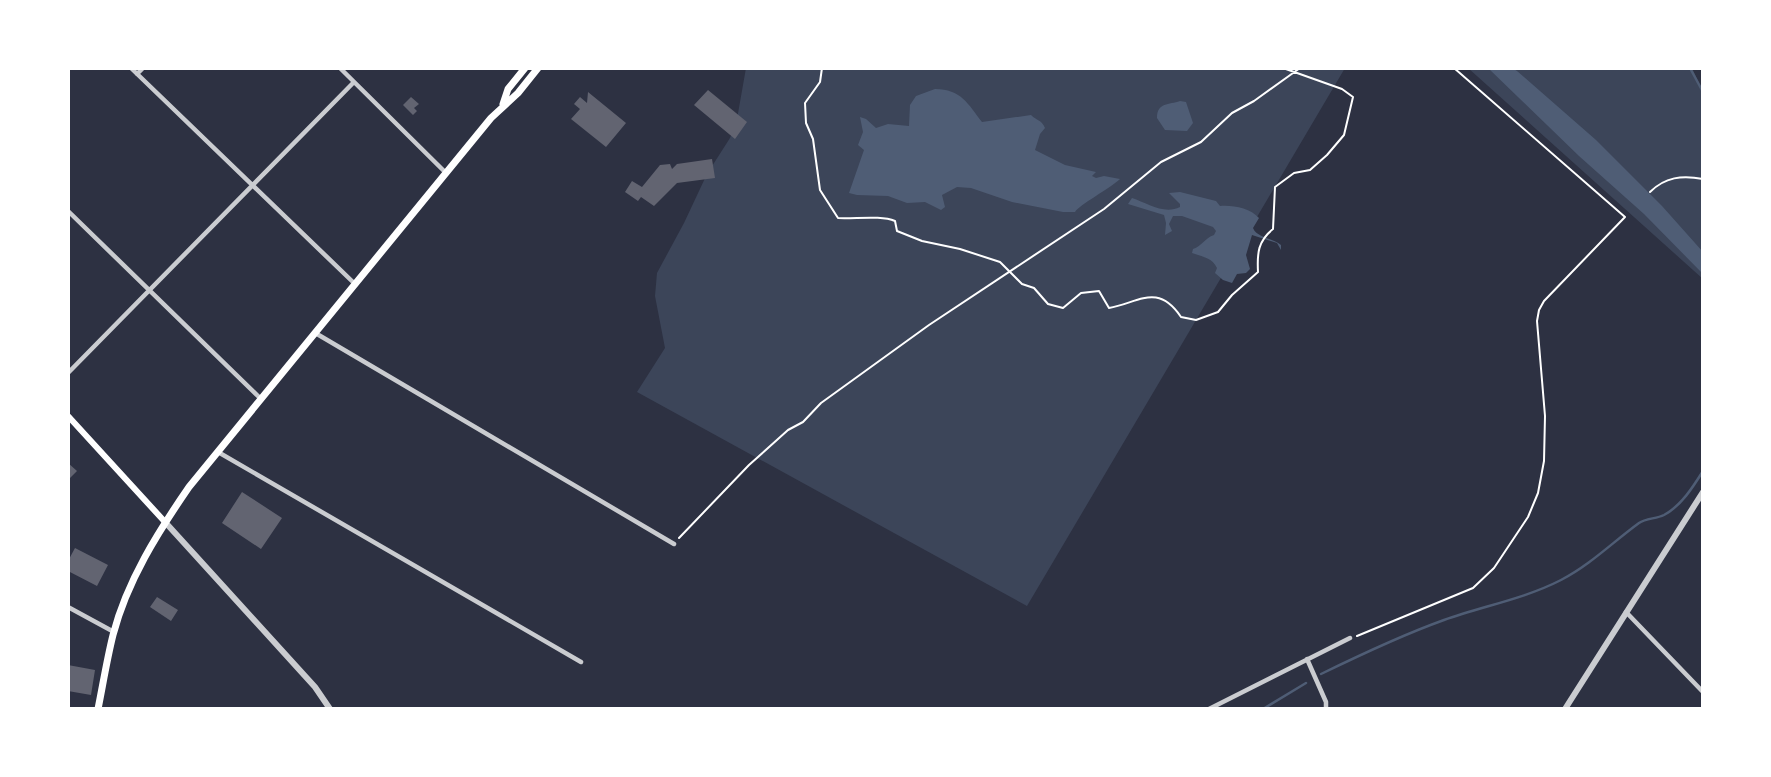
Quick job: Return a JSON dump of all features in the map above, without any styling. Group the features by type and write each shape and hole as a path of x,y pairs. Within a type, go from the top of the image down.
{"main road":[{"path":"501,108 508,89 525,68"},
{"path":"98,709 114,632 133,581 165,522 189,486 537,68"},
{"path":"68,416 165,522"}],"street":[{"path":"131,68 355,284"},
{"path":"137,74 143,68"},
{"path":"340,68 447,173"},
{"path":"68,373 354,82"},
{"path":"68,211 262,400"},
{"path":"317,334 674,544"},
{"path":"218,452 581,662"},
{"path":"1565,709 1703,492"},
{"path":"165,522 316,687 330,709"},
{"path":"68,607 114,632"},
{"path":"1626,612 1703,692"},
{"path":"1209,709 1350,638"},
{"path":"1307,659 1326,702 1326,709"}],"path":[{"path":"822,68 820,82 805,103 806,123 813,139 820,190 838,218 885,217 895,221 897,231 922,241 960,249 1000,262 1022,285 1034,288 1048,304 1063,308 1081,293 1099,291 1109,308 1136,299 1157,298 1172,303 1181,317 1196,320 1218,312 1232,295 1258,272 1257,252 1264,237 1273,229 1275,187 1294,173 1310,170 1344,135 1353,97 1342,89 1283,68"},
{"path":"674,544 749,465 788,430 803,422 821,403 929,325 1104,209 1161,162 1201,142 1232,113 1254,101 1300,68"},
{"path":"1350,638 1381,628 1473,588 1486,577 1510,546 1535,503 1544,468 1545,416 1537,321 1539,310 1544,301 1625,217 1454,68"},
{"path":"1650,192 1661,182 1671,179 1703,179"}],"shaded area":[{"path":"746,68 1345,68 1027,606 637,392 665,348 655,296 657,273 707,174 730,138 737,119"},
{"path":"1468,68 1692,68 1703,92 1703,279"},
{"path":"1488,68 1512,68 1517,71 1596,140 1662,206 1703,252 1703,274 1644,214"},
{"path":"935,89 958,95 982,122 1031,115 1045,128 1035,150 1065,165 1096,172 1092,176 1096,178 1104,176 1120,179 1075,212 1012,202 971,188 957,187 942,195 945,207 941,210 925,202 907,203 888,196 849,193 864,150 858,145 863,132 860,117 876,128 888,124 909,126 910,105 916,96"},
{"path":"1180,101 1186,102 1193,123 1187,131 1165,130 1157,118 1159,109"},
{"path":"1180,192 1216,201 1220,206 1251,212 1259,218 1253,228 1255,231 1281,245 1281,250 1277,243 1252,235 1246,255 1250,269 1246,273 1237,274 1232,283 1223,280 1215,273 1217,268 1212,262 1192,253 1193,249 1214,235 1216,231 1213,227 1182,216 1173,216 1169,224 1172,231 1165,235 1164,215 1128,204 1132,198 1156,207 1174,209 1180,207 1180,204 1169,193"}],"building":[{"path":"708,90 747,122 735,139 694,105"},
{"path":"588,92 626,123 606,147 571,119 580,109 574,104 580,97 587,103"},
{"path":"411,97 419,104 414,108 417,111 413,115 403,105"},
{"path":"712,159 715,178 677,183 654,206 641,197 638,201 625,192 632,181 642,187 660,165 670,164 672,169 677,164"},
{"path":"68,463 77,471 68,480"},
{"path":"242,492 282,518 261,549 222,523"},
{"path":"75,548 108,565 97,586 68,571 68,561"},
{"path":"157,597 178,610 171,621 150,607"},
{"path":"68,665 95,670 91,695 68,691"}],"waterway":[{"path":"1690,68 1703,92"},
{"path":"1321,674 1428,626 1533,592 1561,580 1592,560 1639,523 1661,516 1676,507 1703,471"},
{"path":"1263,709 1306,683"}]}
